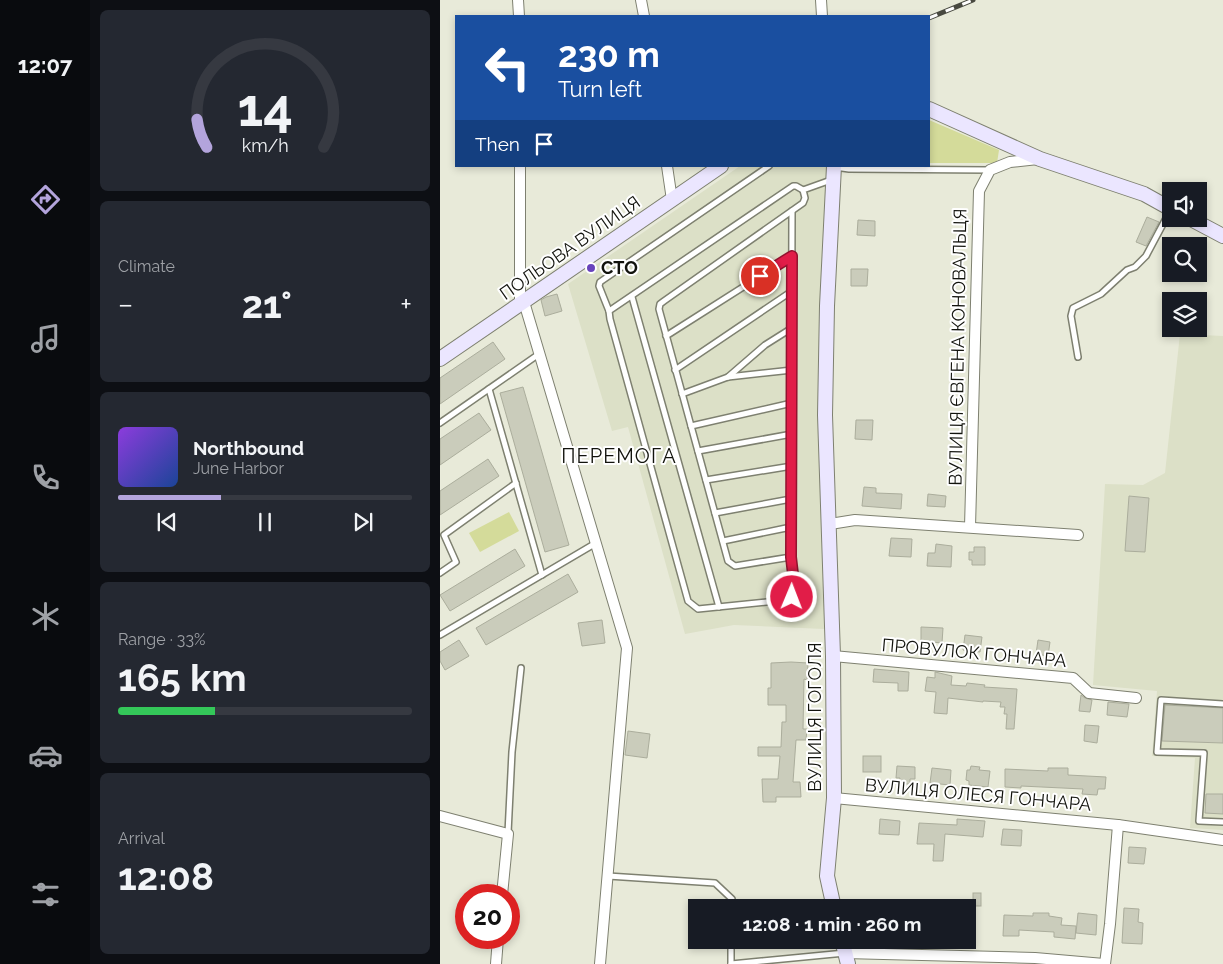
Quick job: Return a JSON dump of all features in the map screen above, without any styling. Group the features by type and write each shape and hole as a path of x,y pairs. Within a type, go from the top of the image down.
{"street":[{"path":"518,0 519,15"},
{"path":"641,0 644,15"},
{"path":"821,0 822,15"},
{"path":"930,109 1040,159 1144,194 1162,204"},
{"path":"990,170 1010,162 1040,159"},
{"path":"520,167 522,304 539,354 627,648 600,964"},
{"path":"667,167 672,200"},
{"name":"ПОЛЬОВА ВУЛИЦЯ","path":"440,359 720,167"},
{"name":"ВУЛИЦЯ ЄВГЕНА КОНОВАЛЬЦЯ","path":"970,527 979,191 990,170"},
{"name":"ВУЛИЦЯ ГОГОЛЯ","path":"832,899 827,876 834,798 834,656 825,415 827,306 834,171"},
{"path":"1206,227 1223,236"},
{"path":"830,524 855,520 1078,535"},
{"name":"ПРОВУЛОК ГОНЧАРА","path":"834,656 1073,678 1089,693 1136,698"},
{"name":"ВУЛИЦЯ ОЛЕСЯ ГОНЧАРА","path":"834,798 1118,825 1223,840"},
{"path":"440,816 508,834 503,884"},
{"path":"845,952 1035,958 1104,964 1110,924 1118,825"},
{"path":"496,964 497,949"}],"lane":[{"path":"768,167 600,282 599,286 610,312 610,319 688,601 698,609 786,600 792,597 795,592 791,557 792,211"},
{"path":"803,190 834,171 849,169 990,170"},
{"path":"610,312 793,186 803,190 806,198 803,203 660,304 659,309 728,561 735,566 791,557"},
{"path":"1078,357 1070,316 1073,308 1101,294 1127,270 1135,267 1146,256 1162,226"},
{"path":"666,336 792,256"},
{"path":"675,370 792,291"},
{"path":"632,297 719,607"},
{"path":"728,378 765,345 792,328"},
{"path":"440,423 539,354"},
{"path":"682,394 728,378 792,370"},
{"path":"489,389 542,575"},
{"path":"691,426 792,403"},
{"path":"698,451 792,434"},
{"path":"706,480 792,466"},
{"path":"440,573 456,562 444,535 516,484"},
{"path":"715,513 791,499"},
{"path":"722,541 791,527"},
{"path":"440,635 596,543"},
{"path":"508,834 512,752 522,668"},
{"path":"1223,704 1161,700 1157,752 1204,753 1199,820 1223,822"},
{"path":"607,876 715,884 732,899"},
{"path":"732,949 731,964 845,952"}],"shaded area":[{"path":"739,167 829,167 827,614 824,629 734,625 685,634 628,427 612,431 568,284"},
{"path":"1223,336 1223,830 1190,828 1195,758 1152,756 1157,691 1093,685 1105,484 1143,485 1165,473 1180,337"}],"green space":[{"path":"930,120 999,150 997,163 930,163"},
{"path":"509,512 519,531 480,552 469,533"}],"building":[{"path":"1147,217 1159,222 1146,246 1136,242"},
{"path":"858,220 875,221 875,236 857,235"},
{"path":"851,269 868,269 867,286 851,286"},
{"path":"557,294 562,311 545,316 541,300"},
{"path":"493,342 505,359 440,404 440,378"},
{"path":"523,387 569,545 545,552 500,393"},
{"path":"479,413 491,430 440,465 440,439"},
{"path":"856,420 873,420 872,440 855,439"},
{"path":"488,459 499,476 440,515 440,491"},
{"path":"864,487 876,488 876,493 902,494 901,509 862,506"},
{"path":"928,494 946,496 945,507 927,506"},
{"path":"1129,496 1149,498 1145,552 1125,551"},
{"path":"891,538 912,539 911,557 889,556"},
{"path":"936,544 952,546 951,567 927,566 928,553 935,553"},
{"path":"974,547 985,547 985,565 972,565 972,560 969,560 969,552 974,552"},
{"path":"515,549 525,566 450,611 440,595"},
{"path":"568,574 578,592 486,645 476,628"},
{"path":"602,620 605,643 582,646 578,623"},
{"path":"921,627 943,628 942,643 921,641"},
{"path":"965,635 982,637 980,652 963,650"},
{"path":"459,640 469,656 445,670 440,661 440,652"},
{"path":"1038,640 1050,642 1048,656 1036,654"},
{"path":"771,663 808,663 807,680 804,679 803,729 807,729 806,740 796,740 793,782 800,782 801,797 776,797 776,802 763,802 762,779 778,779 780,756 758,756 758,747 781,747 782,722 786,722 786,705 768,705 768,688 771,688"},
{"path":"874,669 909,672 908,691 898,691 898,683 873,682"},
{"path":"935,672 952,676 951,685 966,686 967,683 985,685 984,687 1017,689 1014,729 1006,729 1007,714 1004,714 1005,707 1000,707 1001,702 948,698 947,714 934,713 936,692 925,691 927,677 935,678"},
{"path":"1081,695 1092,700 1090,712 1079,711"},
{"path":"1108,702 1129,704 1127,717 1107,715"},
{"path":"1165,705 1223,708 1223,743 1162,741"},
{"path":"1085,725 1099,726 1097,743 1084,741"},
{"path":"628,731 650,734 647,758 625,755"},
{"path":"863,756 881,756 881,772 863,772"},
{"path":"897,766 915,767 915,779 910,779 910,784 899,784 900,778 896,778"},
{"path":"971,766 980,767 979,770 990,771 988,787 969,785 969,781 966,780 967,770 970,770"},
{"path":"932,768 951,770 950,785 930,783"},
{"path":"1048,768 1068,768 1068,775 1106,777 1105,789 1098,789 1097,795 1082,794 1083,789 1005,787 1005,769 1048,771"},
{"path":"1206,794 1223,794 1223,814 1205,813"},
{"path":"880,819 900,821 899,835 879,834"},
{"path":"957,819 985,821 983,837 945,834 943,861 933,861 934,844 917,844 919,823 957,825"},
{"path":"1003,829 1022,830 1021,846 1001,845"},
{"path":"1129,847 1146,848 1144,864 1128,863"},
{"path":"973,893 981,893 981,906 976,906 976,899 973,899"},
{"path":"1124,908 1139,909 1138,922 1143,923 1142,944 1122,943"},
{"path":"1033,913 1049,913 1049,916 1062,918 1061,925 1076,926 1075,939 1054,937 1054,932 1019,930 1019,936 1003,936 1004,915 1033,916"},
{"path":"1078,913 1097,915 1096,935 1076,933"}],"railway":[{"path":"930,18 973,0"}],"place":[{"name":"СТО","path":"591,268"}],"district":[{"name":"ПЕРЕМОГА","path":"619,456"}],"route":[{"path":"760,276 792,256 791,557 795,592 792,597"}]}
